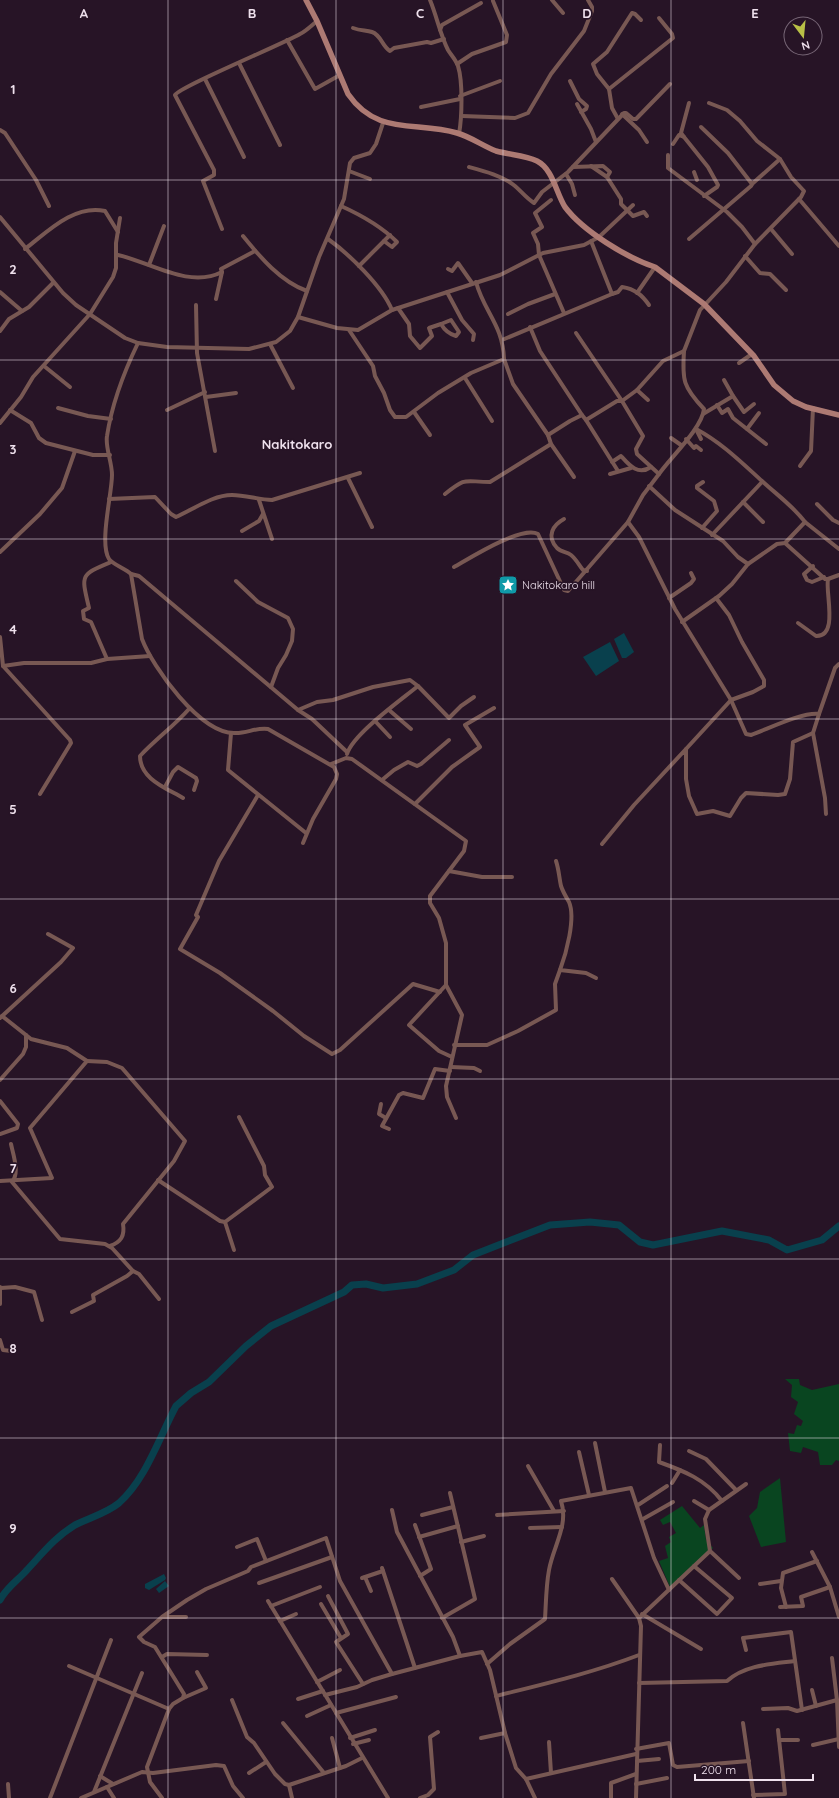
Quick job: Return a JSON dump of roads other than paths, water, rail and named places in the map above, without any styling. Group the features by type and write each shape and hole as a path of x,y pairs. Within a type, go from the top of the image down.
{"main road":[{"path":"306,0 354,102 367,114 383,123 459,134 496,150 536,160 545,167 564,205 571,214 599,237 645,264 655,267 704,304 752,354 774,385 793,401 839,415"}],"street":[{"path":"430,0 440,30 457,64 460,81 462,116 459,134"},
{"path":"552,0 563,13"},
{"path":"462,116 515,118 528,113 551,74 584,31 592,12 592,7 588,0"},
{"path":"457,64 472,54 506,42 507,36 493,1"},
{"path":"440,30 442,25 481,4"},
{"path":"618,119 612,108 609,89 597,74 593,64 607,52 632,13 641,20"},
{"path":"609,89 673,38 672,34 659,18"},
{"path":"222,229 203,181 214,175 214,170 175,95 177,91 300,34 317,21"},
{"path":"353,28 361,32 373,32 378,36 385,48 390,51 394,48 427,42 430,43 444,39"},
{"path":"287,40 315,90 340,75"},
{"path":"239,63 280,145"},
{"path":"205,79 244,157"},
{"path":"421,107 460,98 500,81"},
{"path":"570,81 579,100 587,106 582,112"},
{"path":"622,114 626,113 633,119 636,119 670,84"},
{"path":"689,103 681,133 708,166 718,185 704,196"},
{"path":"454,567 496,543 527,532 538,534 564,590 568,591 580,575 587,570 599,553 628,522 649,486 681,445 696,429 704,409 696,400 682,378 684,351 700,310 726,282 755,244 799,199 804,191 791,177 780,159 764,148 727,110 709,103"},
{"path":"577,104 596,142"},
{"path":"468,167 486,172 515,186 524,197 534,203 542,192 573,167 622,114"},
{"path":"622,114 639,130 647,142"},
{"path":"0,218 53,283 70,299 125,338 138,343 239,350 270,344 290,331 298,317 341,206 350,163 354,158 370,153 376,144 383,123"},
{"path":"701,127 728,153 752,184"},
{"path":"0,130 5,133 31,173 49,206"},
{"path":"673,144 679,135 684,137"},
{"path":"668,155 668,168 723,210 742,227 755,244"},
{"path":"689,239 780,159"},
{"path":"573,167 591,166 607,177 621,199 621,204 627,211 633,216 644,212 647,216"},
{"path":"349,171 370,179"},
{"path":"694,172 697,180"},
{"path":"566,174 572,184 575,196"},
{"path":"799,199 839,246"},
{"path":"550,200 535,213 542,226 533,233 538,244 539,255 564,313"},
{"path":"298,317 349,330 358,330 392,310 504,273 539,255 577,247 591,241 599,237 633,205"},
{"path":"341,206 358,213 390,235 397,242 392,247 384,241"},
{"path":"25,249 59,223 88,209 105,211 118,232"},
{"path":"0,423 33,377 90,314 113,277 118,255 116,252 120,218"},
{"path":"149,265 164,226"},
{"path":"771,229 792,254"},
{"path":"358,266 390,235"},
{"path":"243,236 255,251 288,281 298,288 307,291"},
{"path":"328,239 375,283 392,310"},
{"path":"591,241 612,294"},
{"path":"216,299 222,272 221,269 255,251"},
{"path":"118,255 189,277 207,278 222,272"},
{"path":"745,256 760,273 770,274 786,290"},
{"path":"448,269 452,271 458,263 474,283 482,301 496,323 502,340 504,359 513,384 548,435 551,444 574,477"},
{"path":"638,293 655,267"},
{"path":"0,332 9,319 29,308 53,283"},
{"path":"502,340 564,313 618,292 622,287 638,293 649,305"},
{"path":"0,292 22,311"},
{"path":"447,292 462,320 474,334 473,340"},
{"path":"508,314 528,304 555,294"},
{"path":"196,305 197,353 206,395 215,451"},
{"path":"398,308 409,324 410,336 420,348 432,336 429,328 441,324"},
{"path":"530,328 540,351 618,471"},
{"path":"349,330 374,366 375,376 384,393 390,410 395,417 406,417 428,399 478,370 504,359"},
{"path":"576,333 622,401 643,436 636,449 637,454 659,474"},
{"path":"138,343 120,385 107,436 112,474 105,548 111,562 123,567 131,574 138,576 298,710 312,719 347,752"},
{"path":"270,344 293,388"},
{"path":"586,420 616,401 622,401 638,390 663,361 684,351"},
{"path":"740,363 752,354"},
{"path":"44,366 70,387"},
{"path":"465,378 492,421"},
{"path":"724,380 744,412 754,404"},
{"path":"638,390 648,400"},
{"path":"168,410 206,395 236,393"},
{"path":"703,414 733,396"},
{"path":"717,405 722,413 728,409 733,418 766,444"},
{"path":"58,408 88,416 111,419"},
{"path":"800,466 811,451 813,408"},
{"path":"10,410 31,423 39,438 46,443 93,455 110,455"},
{"path":"414,412 430,435"},
{"path":"747,428 759,413"},
{"path":"548,435 582,415"},
{"path":"696,429 701,439"},
{"path":"696,429 709,436 736,456 762,482 791,504 805,522 839,549"},
{"path":"671,438 681,445"},
{"path":"686,439 694,448 696,446 701,450"},
{"path":"445,494 461,482 475,480 480,482 490,482 551,444"},
{"path":"0,552 40,514 62,488 75,451"},
{"path":"612,462 621,456 631,468"},
{"path":"610,474 631,468 640,471 651,468"},
{"path":"109,499 155,497 171,514 176,517 223,496 233,495 259,500 272,500 348,478 360,473"},
{"path":"348,478 372,528"},
{"path":"702,528 717,511 714,501 697,486 703,482"},
{"path":"712,535 762,482"},
{"path":"649,486 675,510 723,541 738,557 748,564"},
{"path":"259,500 272,539"},
{"path":"743,502 763,522"},
{"path":"817,504 833,520 839,522"},
{"path":"242,531 259,521 264,514"},
{"path":"564,519 553,528 553,542 557,548 570,554 584,570 587,570"},
{"path":"628,522 639,537 682,622 731,700 745,732 748,735 798,717 813,713 819,714"},
{"path":"682,622 716,598 732,584 748,564 777,544 785,543 805,522"},
{"path":"785,543 824,577 828,579 839,575"},
{"path":"107,659 91,622 84,619 83,611 89,608 84,584 86,574 89,571 111,562"},
{"path":"813,566 804,574 807,580 812,582 824,577"},
{"path":"669,598 691,583 694,579 691,573"},
{"path":"131,574 142,639 150,656 189,709 216,728 231,733 256,728 268,729 331,764 336,769 336,779 302,843"},
{"path":"798,623 816,636 824,633 830,624 831,617 828,596 828,579"},
{"path":"236,581 258,602 288,618 293,629 292,641 278,668 271,687"},
{"path":"602,844 634,805 731,700 763,688 765,683 729,614 716,598"},
{"path":"0,637 3,666 70,740 71,743 40,794"},
{"path":"3,666 24,663 91,664 107,659 150,656"},
{"path":"826,814 825,798 813,733 836,668 839,664"},
{"path":"298,710 317,702 334,700 373,687 410,680 418,686 449,718 461,706 474,697"},
{"path":"346,758 347,752 353,744 375,721 418,686"},
{"path":"415,804 452,767 480,747 465,725 494,708"},
{"path":"183,798 146,775 140,762 140,756 156,738 180,719 189,709"},
{"path":"389,710 411,729"},
{"path":"375,721 390,737"},
{"path":"231,733 228,770 306,833"},
{"path":"686,749 686,779 690,796 697,814 713,811 730,816 741,798 746,793 785,794 790,779 793,742 813,733"},
{"path":"382,780 394,770 408,762 417,766 421,764 449,740"},
{"path":"331,764 346,758 352,758 466,841 464,851 430,896 430,900 439,918 446,943 446,985 462,1015 454,1045 446,1086 447,1097 456,1118"},
{"path":"165,787 173,772 178,767 196,778 198,781 194,790"},
{"path":"258,795 219,861 211,883 199,904 196,915 198,918 180,949 220,973 273,1011 304,1036 332,1054 340,1050 413,984 440,992"},
{"path":"454,1045 487,1044 518,1031 556,1010 555,984 570,930 571,912 569,902 565,897 561,886 556,861"},
{"path":"449,871 482,878 512,877"},
{"path":"12,1182 60,1239 110,1246 121,1240 124,1234 123,1224 174,1161 185,1141 122,1068 107,1062 87,1061 67,1048 36,1041 1,1017 61,962 73,948 48,934"},
{"path":"560,970 586,973 596,978"},
{"path":"446,985 409,1026 439,1051 452,1057"},
{"path":"0,1080 23,1054 26,1047 26,1035"},
{"path":"0,1181 12,1182 52,1178 30,1128 87,1061"},
{"path":"389,1129 382,1126 399,1095 403,1093 423,1098 435,1069 474,1068 480,1071"},
{"path":"0,1101 18,1124 17,1128 0,1134"},
{"path":"381,1104 380,1114 386,1118"},
{"path":"225,1222 272,1187 265,1175 264,1166 239,1117"},
{"path":"11,1144 15,1166 15,1177 12,1182"},
{"path":"158,1180 220,1221 225,1222"},
{"path":"225,1222 234,1250"},
{"path":"110,1246 138,1274 159,1299"},
{"path":"72,1312 94,1301 93,1295 127,1276 133,1270"},
{"path":"0,1304 0,1288 16,1287 34,1292 42,1320"},
{"path":"0,1340 3,1350 11,1351"},
{"path":"595,1443 605,1492"},
{"path":"660,1445 659,1462 699,1479 713,1490 722,1501"},
{"path":"688,1451 706,1459 736,1490"},
{"path":"579,1452 589,1495"},
{"path":"528,1466 554,1511"},
{"path":"672,1483 680,1470"},
{"path":"739,1578 710,1552 705,1519 709,1510 746,1484"},
{"path":"638,1505 667,1486"},
{"path":"487,1664 510,1644 545,1619 549,1570 562,1527 564,1511 561,1501 631,1488 643,1519 654,1558 668,1590"},
{"path":"442,1618 475,1599 450,1493"},
{"path":"694,1501 709,1510"},
{"path":"643,1519 673,1502"},
{"path":"422,1515 453,1507"},
{"path":"392,1510 397,1532 453,1637 460,1656"},
{"path":"497,1515 564,1511"},
{"path":"415,1525 431,1569 420,1576"},
{"path":"419,1537 458,1526"},
{"path":"530,1528 562,1527"},
{"path":"461,1542 484,1536"},
{"path":"183,1698 184,1694 155,1647 144,1642 139,1637 162,1617 206,1589 248,1571 251,1567 326,1538 340,1581 392,1674"},
{"path":"236,1547 257,1539 266,1561"},
{"path":"639,1618 710,1552"},
{"path":"812,1552 830,1587 839,1617"},
{"path":"258,1583 332,1557"},
{"path":"786,1607 781,1581 783,1573 817,1561"},
{"path":"679,1580 717,1614 732,1598 694,1566"},
{"path":"371,1591 363,1577 383,1569 415,1668"},
{"path":"612,1579 639,1618 641,1637 636,1749 636,1798"},
{"path":"760,1584 781,1581"},
{"path":"271,1606 320,1587"},
{"path":"780,1607 803,1606 801,1597 830,1587"},
{"path":"328,1596 348,1634 336,1641 337,1644 363,1684"},
{"path":"268,1601 336,1713 353,1744 388,1798"},
{"path":"321,1604 341,1638"},
{"path":"280,1621 296,1614"},
{"path":"642,1614 701,1649"},
{"path":"162,1617 186,1617"},
{"path":"746,1650 743,1638 791,1632 802,1710"},
{"path":"50,1798 111,1640"},
{"path":"298,1699 357,1687 392,1674 460,1656 482,1652 487,1664 516,1768 526,1779 535,1798"},
{"path":"162,1657 167,1654 207,1655"},
{"path":"496,1696 573,1677 639,1655"},
{"path":"832,1658 837,1700 839,1747"},
{"path":"639,1683 726,1681 737,1672 762,1665 795,1661"},
{"path":"69,1666 169,1709"},
{"path":"317,1682 340,1670"},
{"path":"162,1798 150,1782 147,1767 169,1709 173,1704 183,1698 206,1688 197,1672"},
{"path":"94,1792 142,1673"},
{"path":"812,1690 816,1706"},
{"path":"336,1713 396,1697"},
{"path":"232,1700 247,1737 254,1743 266,1762 281,1780 289,1785 292,1798"},
{"path":"763,1709 788,1708 797,1711 837,1700"},
{"path":"308,1716 331,1705"},
{"path":"283,1723 324,1774"},
{"path":"744,1723 754,1796 785,1794 778,1730"},
{"path":"350,1738 375,1730"},
{"path":"420,1798 428,1795 434,1789 430,1737 438,1732"},
{"path":"481,1738 505,1733"},
{"path":"332,1738 340,1768"},
{"path":"813,1745 839,1739"},
{"path":"353,1744 369,1740"},
{"path":"779,1740 798,1740"},
{"path":"549,1742 551,1773"},
{"path":"636,1749 669,1743 673,1765 678,1767 749,1761"},
{"path":"526,1779 636,1754"},
{"path":"289,1785 324,1774 362,1758"},
{"path":"637,1762 659,1759"},
{"path":"249,1773 266,1762"},
{"path":"82,1798 142,1772 221,1765 224,1766 234,1786 243,1798"},
{"path":"611,1798 611,1783 636,1774"},
{"path":"100,1776 113,1784"},
{"path":"636,1784 667,1778"},
{"path":"8,1784 9,1798"},
{"path":"107,1787 114,1798"}],"water":[{"path":"624,633 634,652 626,658 622,658 614,639"},
{"path":"610,642 619,661 596,676 583,657"},
{"path":"164,1574 166,1578 165,1580 149,1590 145,1588 145,1584"},
{"path":"165,1581 169,1586 159,1593 156,1589"}],"waterway":[{"path":"0,1600 8,1588 23,1575 61,1535 75,1525 114,1507 129,1493 151,1458 176,1406 191,1393 209,1382 246,1346 271,1326 344,1292 352,1285 366,1284 383,1288 417,1284 454,1270 473,1255 550,1225 590,1222 619,1225 640,1242 653,1245 722,1231 769,1240 787,1250 822,1240 839,1226"}],"place":[{"name":"Nakitokaro hill","path":"508,585"}],"district":[{"name":"Nakitokaro","path":"297,444"}]}
